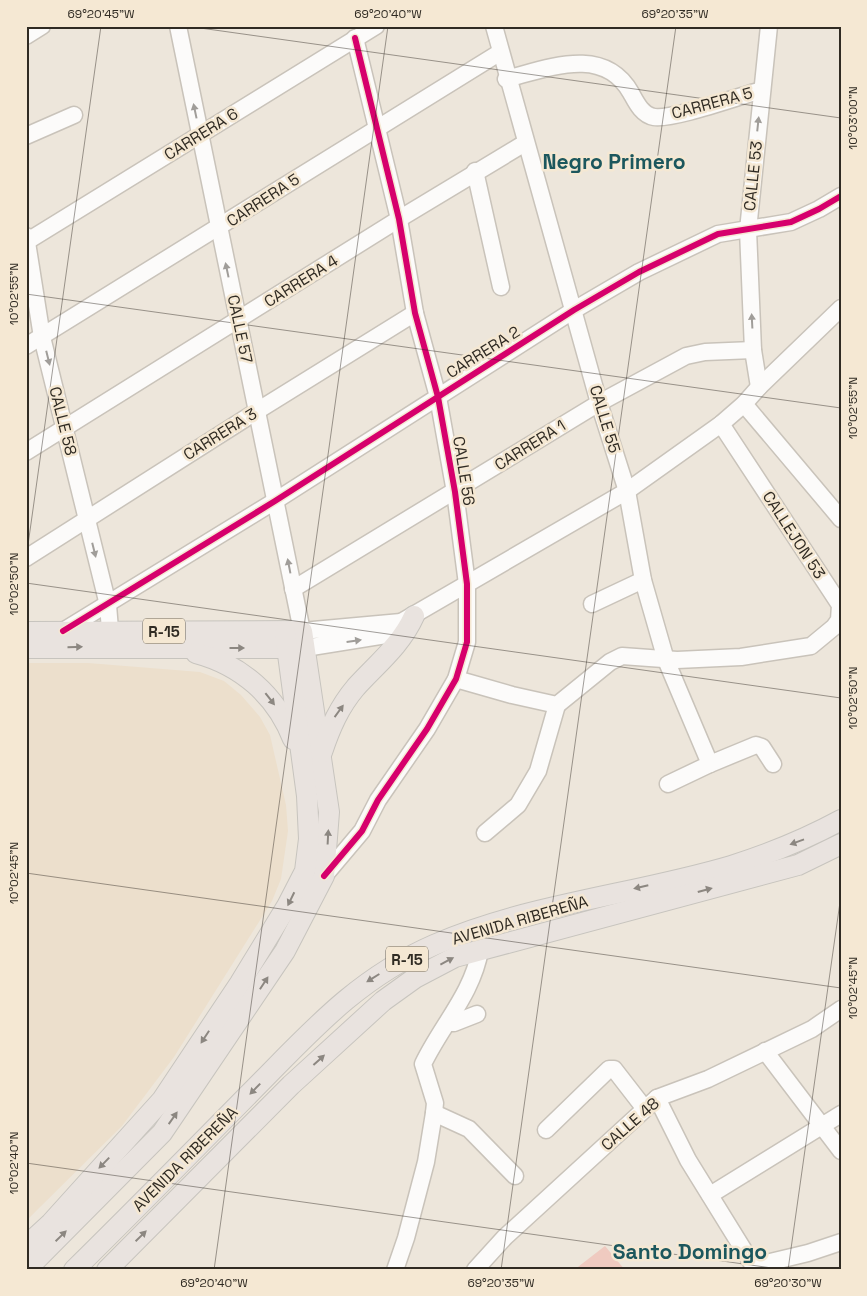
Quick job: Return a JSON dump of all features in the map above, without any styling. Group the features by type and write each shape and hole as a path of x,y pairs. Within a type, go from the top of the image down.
{"main road":[{"path":"320,756 334,718 356,688 384,660 408,631 408,619"},
{"name":"R-15","path":"26,632 63,631 167,647 295,640"},
{"name":"R-15","path":"26,648 111,639 295,640"},
{"path":"26,1270 162,1133 286,951 324,876 329,812 320,756 295,640"},
{"path":"26,1246 51,1223 162,1100 240,983 288,906 304,871 309,838 295,640"},
{"path":"167,647 207,656 251,679 265,692 289,728 303,766"},
{"name":"AVENIDA RIBEREÑA","path":"74,1270 306,1034 364,984 400,962 434,945 482,927 731,866 804,839 841,820"},
{"name":"AVENIDA RIBEREÑA","path":"106,1270 291,1085 383,1001 415,978 455,957 798,865 841,844"}],"street":[{"path":"26,36 42,26"},
{"name":"CALLE 57","path":"178,26 293,589 295,640"},
{"name":"CARRERA 6","path":"27,240 376,26"},
{"name":"CALLE 55","path":"494,26 506,78 600,403 628,491 643,580 666,660 710,764"},
{"name":"CALLE 53","path":"759,386 753,350 748,230 769,26"},
{"name":"CALLE 56","path":"324,876 362,831 378,800 422,737 456,679 467,642 467,584 455,492 438,397 415,313 399,218 355,38"},
{"name":"CARRERA 5","path":"26,346 219,229 376,128 500,53"},
{"name":"CARRERA 5","path":"506,78 552,67 586,63 600,65 626,83 638,105 644,112 653,117 669,116 762,90"},
{"path":"26,136 74,115"},
{"name":"CARRERA 4","path":"26,452 399,218 525,143"},
{"path":"476,171 500,287"},
{"name":"CARRERA 2","path":"63,631 275,501 574,310 639,272 718,234 791,222 841,196"},
{"name":"CALLE 58","path":"27,240 42,337 66,428 86,519 108,605 111,639"},
{"name":"CARRERA 3","path":"26,558 257,410 415,313"},
{"path":"295,640 386,635 408,619 628,491 721,424 744,404 759,386 839,315"},
{"name":"CARRERA 1","path":"293,589 600,403 686,356 705,352 753,350"},
{"path":"744,404 841,519"},
{"name":"CALLEJON 53","path":"557,705 616,659 634,656 666,660 741,657 811,646 834,627 839,620 840,605 721,424"},
{"path":"592,604 643,580"},
{"path":"456,679 512,695 557,705 538,771 518,805 485,833"},
{"path":"668,784 756,745 762,747 773,764"},
{"path":"395,1270 406,1238 426,1162 434,1113 433,1096 423,1064 473,976 480,950"},
{"name":"CALLE 48","path":"475,1270 506,1236 651,1103 708,1079 812,1029 841,1009"},
{"path":"448,1023 454,1024 477,1014"},
{"path":"766,1051 841,1151"},
{"path":"546,1130 609,1069 614,1069 651,1103 755,1268 841,1242"},
{"path":"434,1113 469,1129 515,1176"},
{"path":"710,1195 841,1114"}],"shaded area":[{"path":"26,663 88,663 200,672 224,681 241,695 260,717 270,735 286,805 288,831 281,879 272,901 174,1057 122,1126 26,1221"},
{"path":"605,1246 625,1270 574,1270"}],"cycle path":[{"path":"324,876 362,831 378,800 427,729 456,679 467,642 467,584 455,492 438,397 415,313 399,219 355,38"},
{"path":"63,631 275,501 574,310 639,272 718,234 791,222 841,196"}],"district":[{"name":"Negro Primero","path":"614,161"},
{"name":"Santo Domingo","path":"690,1251"}]}
